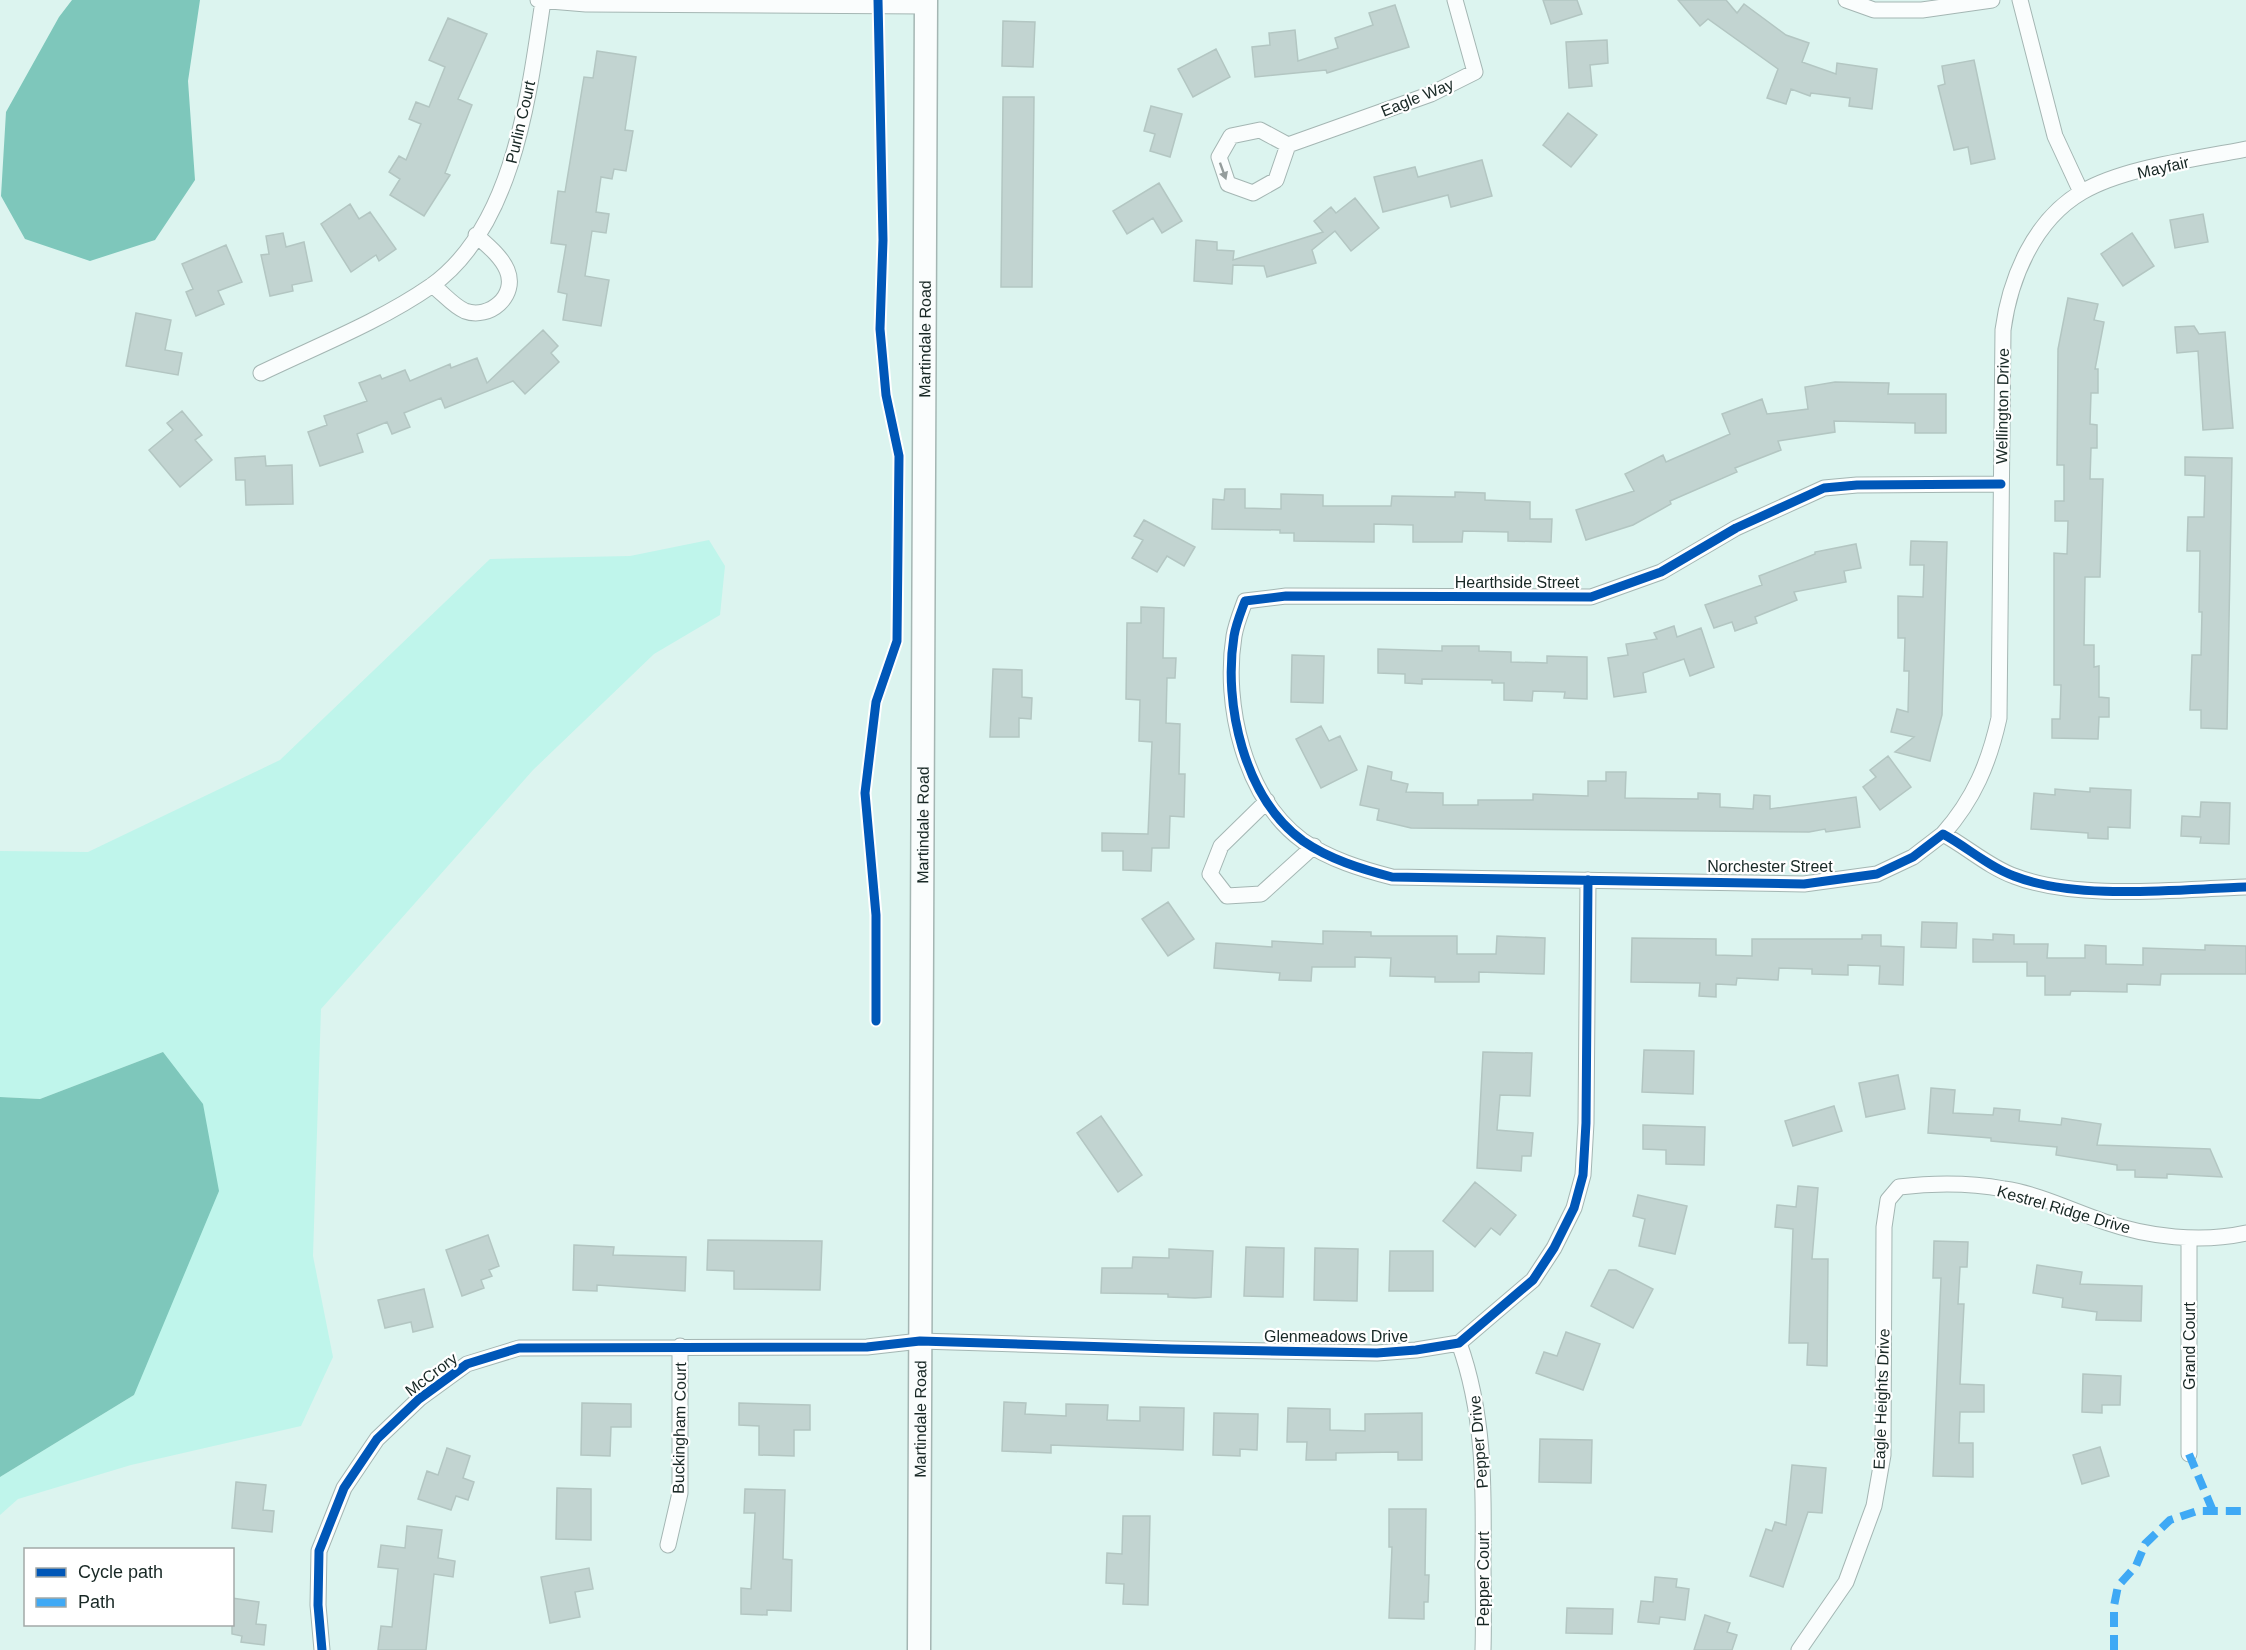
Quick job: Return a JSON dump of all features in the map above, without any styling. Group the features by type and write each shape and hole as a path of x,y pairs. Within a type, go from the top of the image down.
{"street":[{"name":"Eagle Way","path":"1288,145 1431,94 1475,72 1455,0"},
{"path":"1846,0 1874,10 1922,10 1992,0"},
{"path":"2020,0 2055,136 2081,192"},
{"path":"540,1 586,4 926,3"},
{"name":"Purlin Court","path":"261,373 352,330 432,285 452,266 476,235 503,188 513,160 527,97 540,1"},
{"name":"Martindale Road","path":"919,1650 926,3"},
{"path":"1260,130 1288,145 1276,180 1253,193 1228,184 1218,157 1231,136 1260,130"},
{"name":"Mayfair","path":"2081,192 2114,178 2246,149"},
{"name":"Wellington Drive","path":"1944,834 1960,815 1983,775 1999,718 2003,330 2006,306 2030,244 2051,219 2081,192"},
{"path":"432,285 462,310 477,314 491,311 502,302 508,289 508,271 476,235"},
{"name":"Hearthside Street","path":"1285,822 1267,801 1245,760 1232,704 1230,667 1234,634 1245,601 1286,596 1591,597 1661,572 1736,528 1824,488 1857,485 2001,484"},
{"path":"1267,801 1221,846 1210,874 1227,896 1261,894 1314,846"},
{"name":"Norchester Street","path":"1285,822 1302,840 1354,867 1392,877 1804,884 1877,874 1913,856 1944,834"},
{"path":"1944,834 1998,868 2014,876 2039,883 2105,890 2246,887"},
{"name":"Glenmeadows Drive","path":"810,1346 867,1347 920,1341 1377,1353 1416,1350 1459,1342 1533,1280 1574,1208 1583,1175 1586,1123 1588,880"},
{"name":"Kestrel Ridge Drive","path":"1888,1200 1899,1187 1915,1185 2006,1189 2107,1223 2148,1233 2189,1238 2246,1233"},
{"name":"Eagle Heights Drive","path":"1799,1650 1845,1582 1874,1506 1883,1455 1884,1227 1888,1200"},
{"name":"Grand Court","path":"2189,1238 2189,1454"},
{"name":"Pepper Drive","path":"1459,1342 1478,1409 1484,1509"},
{"name":"Buckingham Court","path":"668,1545 680,1493 680,1346"},
{"name":"McCrory","path":"322,1650 318,1605 319,1551 344,1488 377,1439 419,1399 467,1364 519,1348 810,1346"},
{"name":"Pepper Court","path":"1483,1650 1484,1509"}],"shaded area":[{"path":"72,0 200,0 188,81 195,180 155,240 90,261 25,239 1,196 6,112 59,17"},
{"path":"709,540 725,566 720,615 654,654 533,770 321,1009 313,1256 333,1357 301,1426 131,1465 18,1499 0,1515 0,1477 134,1395 163,1052 40,1099 0,1097 0,851 88,852 280,760 490,559 630,556"},
{"path":"163,1052 203,1104 219,1191 134,1395 0,1477 0,1097 40,1099"}],"building":[{"path":"1543,0 1577,0 1582,14 1551,24"},
{"path":"1678,0 1726,0 1737,13 1744,4 1786,35 1809,43 1802,62 1836,74 1837,63 1877,69 1872,109 1849,106 1850,98 1811,93 1810,96 1791,89 1786,104 1767,98 1778,69 1708,19 1700,26"},
{"path":"1395,5 1409,47 1327,73 1326,70 1255,77 1252,47 1270,45 1269,33 1295,30 1298,61 1338,48 1335,38 1373,25 1369,13"},
{"path":"448,18 487,34 458,99 472,105 445,173 450,175 424,216 390,195 400,179 389,172 399,156 406,160 421,124 409,119 416,102 429,107 445,67 429,60"},
{"path":"1003,21 1035,22 1033,67 1002,66"},
{"path":"1607,40 1608,63 1590,65 1592,86 1569,88 1566,42"},
{"path":"1216,49 1230,77 1193,97 1178,69"},
{"path":"597,51 636,57 625,130 633,131 626,171 614,169 612,179 601,177 596,212 609,214 606,233 592,231 585,276 609,280 601,326 563,320 567,294 558,292 566,245 551,243 558,191 565,192 584,77 593,78"},
{"path":"1974,60 1995,159 1971,164 1968,147 1954,150 1938,86 1945,84 1942,66"},
{"path":"1003,97 1034,97 1032,287 1001,287"},
{"path":"1151,106 1182,114 1170,157 1150,151 1155,134 1144,131"},
{"path":"1568,113 1597,135 1571,167 1543,145"},
{"path":"1482,160 1492,196 1451,207 1448,195 1383,212 1374,177 1415,167 1418,177"},
{"path":"1159,183 1182,221 1162,233 1153,218 1127,234 1113,211"},
{"path":"1355,198 1379,228 1351,251 1335,231 1312,250 1316,263 1267,277 1264,266 1233,265 1232,284 1194,281 1196,240 1217,242 1217,250 1234,251 1233,260 1323,232 1314,221 1331,207 1336,213"},
{"path":"350,204 359,219 370,212 396,249 379,261 376,255 351,272 321,224"},
{"path":"2203,214 2208,242 2175,248 2170,220"},
{"path":"283,233 286,247 304,242 312,281 292,285 293,291 270,296 261,255 269,254 266,236"},
{"path":"2132,233 2154,266 2123,286 2101,254"},
{"path":"226,245 242,282 218,291 224,304 196,316 186,292 193,289 182,264"},
{"path":"2068,298 2098,304 2094,320 2104,322 2095,369 2098,369 2098,393 2091,393 2090,424 2097,425 2097,448 2091,448 2090,479 2103,479 2100,577 2085,577 2084,645 2094,645 2094,667 2099,666 2099,697 2109,698 2109,717 2099,717 2098,739 2052,738 2052,719 2060,719 2061,685 2054,685 2054,553 2067,554 2068,521 2055,521 2055,501 2064,501 2064,465 2057,465 2058,349"},
{"path":"136,313 171,320 165,350 182,353 178,375 126,366"},
{"path":"2194,326 2199,334 2225,332 2233,428 2203,430 2198,351 2177,353 2175,327"},
{"path":"543,330 558,346 551,353 559,362 525,394 513,381 445,408 441,398 404,413 410,427 392,434 387,422 357,434 363,452 320,466 308,432 327,425 324,416 367,401 359,383 380,375 382,379 405,370 410,381 450,364 451,368 477,358 487,383"},
{"path":"1835,382 1889,383 1888,394 1946,394 1946,433 1915,433 1915,423 1834,421 1835,432 1778,441 1781,450 1735,468 1737,472 1670,501 1671,504 1633,525 1586,540 1576,510 1634,491 1625,474 1663,455 1666,462 1730,434 1722,414 1762,399 1767,414 1808,409 1805,387"},
{"path":"182,411 202,435 195,440 212,460 180,487 149,450 173,430 167,423"},
{"path":"265,456 266,466 292,465 293,504 246,505 245,480 236,480 235,458"},
{"path":"2185,457 2232,458 2227,729 2201,728 2201,710 2190,710 2192,655 2201,655 2202,612 2199,612 2200,551 2187,551 2188,517 2204,517 2205,476 2185,475"},
{"path":"1225,489 1245,489 1245,508 1281,509 1281,494 1323,495 1323,506 1391,506 1392,496 1455,497 1455,492 1485,493 1485,500 1530,502 1530,519 1552,519 1551,542 1508,541 1508,532 1463,531 1462,542 1413,542 1413,525 1374,524 1374,542 1294,541 1294,533 1280,533 1280,530 1212,529 1213,499 1224,500"},
{"path":"1144,520 1195,547 1184,566 1167,556 1157,572 1132,558 1143,540 1134,536"},
{"path":"1911,541 1947,542 1942,715 1930,761 1895,752 1914,737 1891,732 1897,709 1908,712 1909,671 1904,671 1905,638 1898,638 1898,596 1923,597 1924,565 1910,565"},
{"path":"1856,544 1861,568 1844,571 1846,582 1794,592 1797,600 1755,617 1757,623 1735,631 1732,622 1714,628 1705,605 1762,585 1759,576 1815,554 1815,552"},
{"path":"1141,607 1164,608 1163,658 1176,658 1175,678 1167,678 1166,723 1180,724 1179,774 1185,774 1184,817 1170,816 1169,848 1152,848 1151,871 1123,870 1123,851 1102,851 1102,833 1148,834 1152,742 1139,741 1140,700 1126,699 1127,623 1141,623"},
{"path":"1674,626 1677,637 1701,628 1714,667 1690,676 1684,659 1643,673 1646,692 1614,697 1608,658 1628,655 1626,644 1657,639 1654,633"},
{"path":"1442,646 1479,646 1479,651 1511,652 1511,662 1547,663 1547,656 1587,657 1587,699 1564,698 1565,692 1533,691 1532,701 1504,700 1504,683 1492,683 1492,680 1422,679 1422,684 1405,683 1405,674 1378,673 1378,649 1442,651"},
{"path":"1292,655 1324,656 1323,703 1291,702"},
{"path":"993,669 1022,670 1022,697 1032,698 1031,719 1019,718 1019,737 990,737"},
{"path":"1321,726 1329,741 1340,736 1357,770 1321,788 1296,739"},
{"path":"1888,756 1911,787 1880,810 1863,787 1876,777 1870,770"},
{"path":"1368,766 1392,772 1391,780 1408,784 1406,792 1443,793 1443,805 1478,805 1478,800 1533,800 1533,794 1588,796 1588,781 1606,781 1606,772 1626,772 1625,798 1698,799 1698,793 1720,794 1720,807 1753,809 1754,795 1770,796 1770,809 1856,797 1860,827 1826,832 1825,829 1809,832 1411,828 1377,820 1379,809 1360,805"},
{"path":"2090,788 2131,790 2130,828 2108,827 2108,839 2088,838 2088,833 2031,829 2034,793 2055,795 2055,789 2090,792"},
{"path":"2201,802 2230,803 2229,844 2200,843 2201,837 2181,836 2182,816 2200,817"},
{"path":"1168,902 1194,939 1168,956 1142,919"},
{"path":"1922,922 1957,923 1956,948 1921,947"},
{"path":"1323,931 1371,932 1371,936 1457,936 1457,954 1496,954 1497,936 1545,938 1544,974 1479,972 1479,982 1435,982 1435,977 1390,976 1391,958 1355,957 1355,967 1312,967 1311,981 1279,980 1280,973 1214,968 1216,943 1272,947 1272,941 1323,944"},
{"path":"1993,934 2014,935 2014,944 2048,944 2047,958 2085,958 2085,945 2106,946 2106,964 2143,965 2143,948 2205,950 2205,945 2246,946 2246,974 2161,974 2160,985 2127,984 2127,992 2071,991 2070,995 2045,995 2045,976 2027,976 2027,962 1973,962 1973,939 1993,940"},
{"path":"1862,935 1881,935 1881,946 1904,947 1903,985 1879,984 1880,966 1848,965 1848,975 1812,974 1812,969 1779,968 1778,980 1737,978 1736,985 1716,984 1716,997 1699,996 1700,983 1631,982 1632,938 1716,939 1716,955 1752,956 1752,939 1862,939"},
{"path":"1644,1050 1694,1051 1693,1094 1642,1092"},
{"path":"1483,1052 1532,1053 1530,1096 1500,1095 1497,1130 1533,1133 1531,1156 1522,1156 1521,1171 1477,1168"},
{"path":"1898,1075 1905,1109 1866,1117 1859,1083"},
{"path":"1931,1088 1955,1090 1953,1113 1993,1115 1994,1108 2020,1110 2019,1121 2061,1125 2062,1118 2101,1124 2097,1145 2210,1149 2222,1177 2167,1174 2167,1178 2135,1177 2135,1170 2117,1170 2117,1165 2056,1155 2057,1147 1991,1141 1991,1138 1928,1133"},
{"path":"1834,1106 1842,1131 1793,1146 1785,1121"},
{"path":"1101,1116 1142,1175 1118,1192 1077,1133"},
{"path":"1643,1125 1705,1127 1704,1165 1666,1164 1666,1150 1643,1149"},
{"path":"1475,1182 1516,1215 1500,1235 1491,1228 1475,1247 1443,1221"},
{"path":"1798,1186 1818,1188 1812,1259 1828,1259 1827,1366 1807,1365 1808,1343 1789,1343 1793,1229 1775,1227 1777,1205 1796,1207"},
{"path":"1638,1195 1687,1206 1675,1254 1639,1246 1645,1219 1633,1216"},
{"path":"488,1235 499,1266 489,1270 492,1276 481,1280 484,1288 462,1296 446,1250"},
{"path":"708,1240 822,1241 820,1290 734,1289 734,1271 707,1270"},
{"path":"1934,1241 1968,1242 1967,1267 1960,1267 1958,1304 1964,1304 1960,1384 1984,1385 1984,1412 1960,1412 1959,1443 1973,1443 1973,1477 1933,1476 1941,1278 1933,1278"},
{"path":"574,1245 614,1247 613,1255 686,1257 685,1291 597,1285 597,1291 573,1290"},
{"path":"1246,1247 1284,1248 1283,1297 1244,1296"},
{"path":"1315,1248 1358,1249 1357,1301 1314,1300"},
{"path":"1169,1249 1213,1251 1211,1297 1101,1293 1102,1268 1132,1268 1133,1257 1169,1258"},
{"path":"1390,1251 1433,1251 1433,1291 1389,1291"},
{"path":"2037,1265 2082,1272 2080,1284 2142,1286 2141,1321 2096,1320 2097,1312 2062,1307 2063,1298 2033,1293"},
{"path":"1609,1270 1616,1270 1653,1289 1633,1328 1591,1306"},
{"path":"424,1289 433,1327 413,1332 411,1322 385,1328 378,1300"},
{"path":"1566,1332 1600,1344 1583,1390 1536,1373 1544,1352 1557,1356"},
{"path":"2083,1374 2121,1376 2120,1405 2102,1405 2102,1413 2082,1412"},
{"path":"1004,1402 1026,1403 1025,1414 1066,1416 1066,1404 1108,1405 1107,1420 1140,1421 1140,1407 1184,1408 1183,1450 1051,1445 1051,1453 1002,1451"},
{"path":"582,1403 631,1404 631,1427 611,1427 610,1456 581,1455"},
{"path":"739,1403 810,1405 810,1430 794,1430 794,1456 759,1455 759,1426 739,1425"},
{"path":"1288,1408 1330,1409 1330,1430 1365,1431 1365,1414 1422,1413 1422,1460 1398,1460 1398,1452 1336,1453 1336,1460 1306,1460 1307,1442 1287,1442"},
{"path":"1214,1413 1258,1414 1257,1450 1240,1449 1240,1456 1213,1455"},
{"path":"1540,1439 1592,1440 1591,1483 1539,1482"},
{"path":"2100,1447 2109,1476 2082,1484 2073,1455"},
{"path":"447,1448 470,1456 463,1478 474,1482 468,1500 456,1496 451,1510 418,1499 427,1471 438,1475"},
{"path":"1792,1465 1826,1468 1822,1513 1808,1512 1783,1587 1750,1576 1766,1529 1772,1531 1775,1522 1786,1525"},
{"path":"236,1482 266,1485 263,1510 274,1511 272,1532 232,1528"},
{"path":"557,1488 591,1489 591,1540 556,1539"},
{"path":"745,1489 785,1490 783,1559 792,1560 791,1611 767,1610 767,1615 741,1614 741,1588 751,1589 755,1513 744,1513"},
{"path":"1389,1509 1426,1509 1425,1575 1429,1575 1428,1602 1424,1602 1424,1619 1389,1618 1392,1547 1389,1547"},
{"path":"1123,1516 1150,1516 1148,1605 1123,1604 1124,1584 1106,1583 1107,1553 1122,1554"},
{"path":"407,1526 442,1530 438,1558 455,1561 453,1577 434,1574 426,1650 378,1650 381,1626 392,1627 398,1569 378,1567 381,1545 405,1548"},
{"path":"589,1568 593,1589 575,1592 580,1617 550,1623 541,1577"},
{"path":"1655,1577 1677,1579 1676,1587 1689,1589 1685,1620 1660,1617 1659,1624 1638,1622 1641,1601 1653,1602"},
{"path":"234,1598 259,1602 256,1624 266,1625 264,1645 241,1642 242,1636 232,1634"},
{"path":"1567,1608 1613,1609 1612,1634 1566,1633"},
{"path":"1705,1615 1730,1623 1727,1632 1737,1635 1732,1650 1694,1650"}],"marked path":[{"path":"2189,1454 2213,1511"},
{"path":"2114,1650 2114,1606 2118,1586 2136,1566 2145,1544 2170,1520 2197,1511 2246,1511"}],"cycle path":[{"path":"876,1021 876,915 865,793 876,702 897,641 899,456 886,395 880,329 883,240 878,0"},
{"path":"2001,484 1857,485 1824,488 1736,528 1661,572 1591,597 1286,596 1245,601 1235,632 1231,663 1235,719 1242,748 1252,775 1266,800 1283,823 1303,841 1346,863 1392,877 1804,884 1877,874 1913,857 1943,834 2014,876 2068,889 2129,892 2246,887"},
{"path":"322,1650 318,1605 319,1551 344,1488 377,1439 419,1399 467,1364 519,1348 867,1347 920,1341 1377,1353 1459,1343 1533,1280 1554,1248 1574,1208 1583,1175 1586,1123 1588,880"}]}
